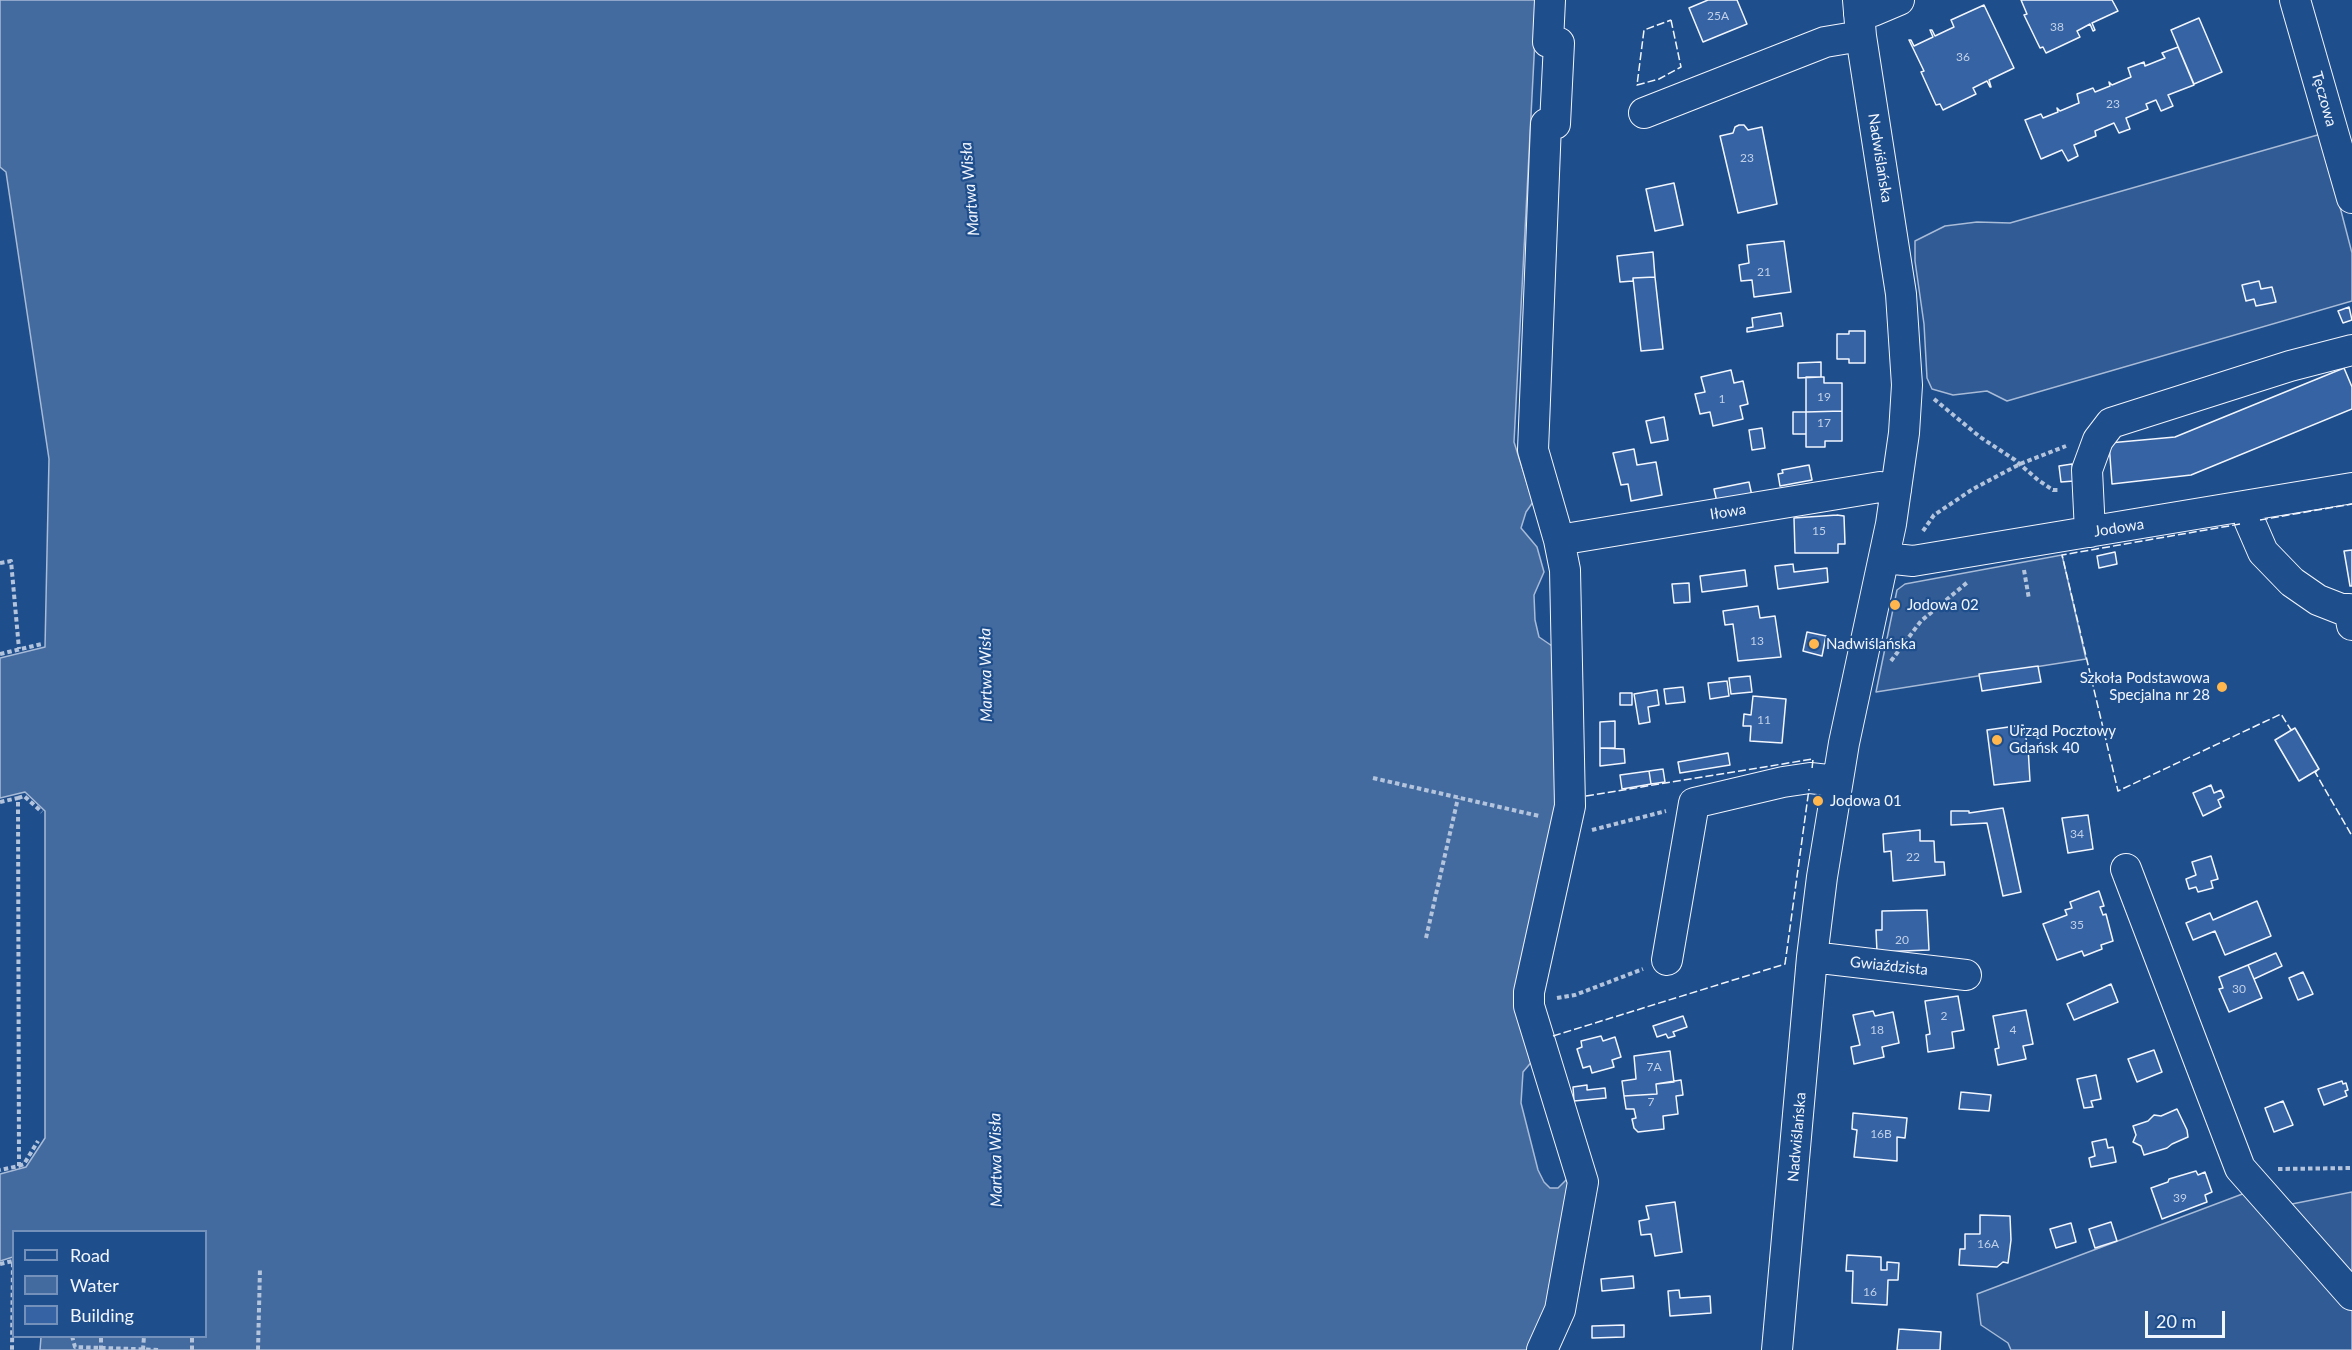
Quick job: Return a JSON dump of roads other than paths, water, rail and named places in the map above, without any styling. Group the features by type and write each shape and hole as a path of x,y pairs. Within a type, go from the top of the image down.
{"street":[{"path":"1542,1350 1560,1310 1583,1182 1529,1002 1529,992 1570,806 1565,570 1559,540 1533,450 1546,124 1555,124 1559,43 1548,42 1550,0"},
{"path":"1644,113 1825,42 1860,17 1899,0"},
{"name":"Tęczowa","path":"2295,0 2352,198"},
{"name":"Nadwiślańska","path":"1777,1350 1812,957 1837,781 1885,558 1896,490 1907,385 1901,294 1860,17"},
{"path":"2090,532 2087,470 2098,440 2111,423 2290,366 2352,350"},
{"name":"Iłowa","path":"1559,540 1880,487 1896,490"},
{"name":"Jodowa","path":"1885,558 1913,561 2352,488"},
{"path":"2247,507 2250,522 2263,552 2292,582 2318,600 2341,609 2349,609 2352,625"},
{"path":"1667,960 1695,803 1783,782 1810,778 1837,781"},
{"path":"2126,869 2240,1168 2352,1295"},
{"name":"Gwiaździsta","path":"1812,957 1966,975"}],"water":[{"name":"Martwa Wisła","path":"0,0 1537,0 1514,442 1533,502 1526,512 1521,528 1537,547 1544,572 1534,595 1535,620 1539,637 1555,648 1560,802 1534,1059 1523,1072 1521,1103 1538,1170 1544,1182 1550,1188 1558,1188 1571,1175 1545,1319 1529,1350 40,1350 41,1338 207,1338 207,1230 12,1230 12,1257 0,1261 0,1174 26,1167 45,1138 45,811 25,792 0,798 0,658 45,647 49,459 6,172 0,167"}],"place":[{"name":"Jodowa 02","path":"1895,605"},
{"name":"Nadwiślańska","path":"1814,644"},
{"name":"Szkoła Podstawowa Specjalna nr 28","path":"2222,687"},
{"name":"Urząd Pocztowy Gdańsk 40","path":"1997,740"},
{"name":"Jodowa 01","path":"1818,801"}]}
